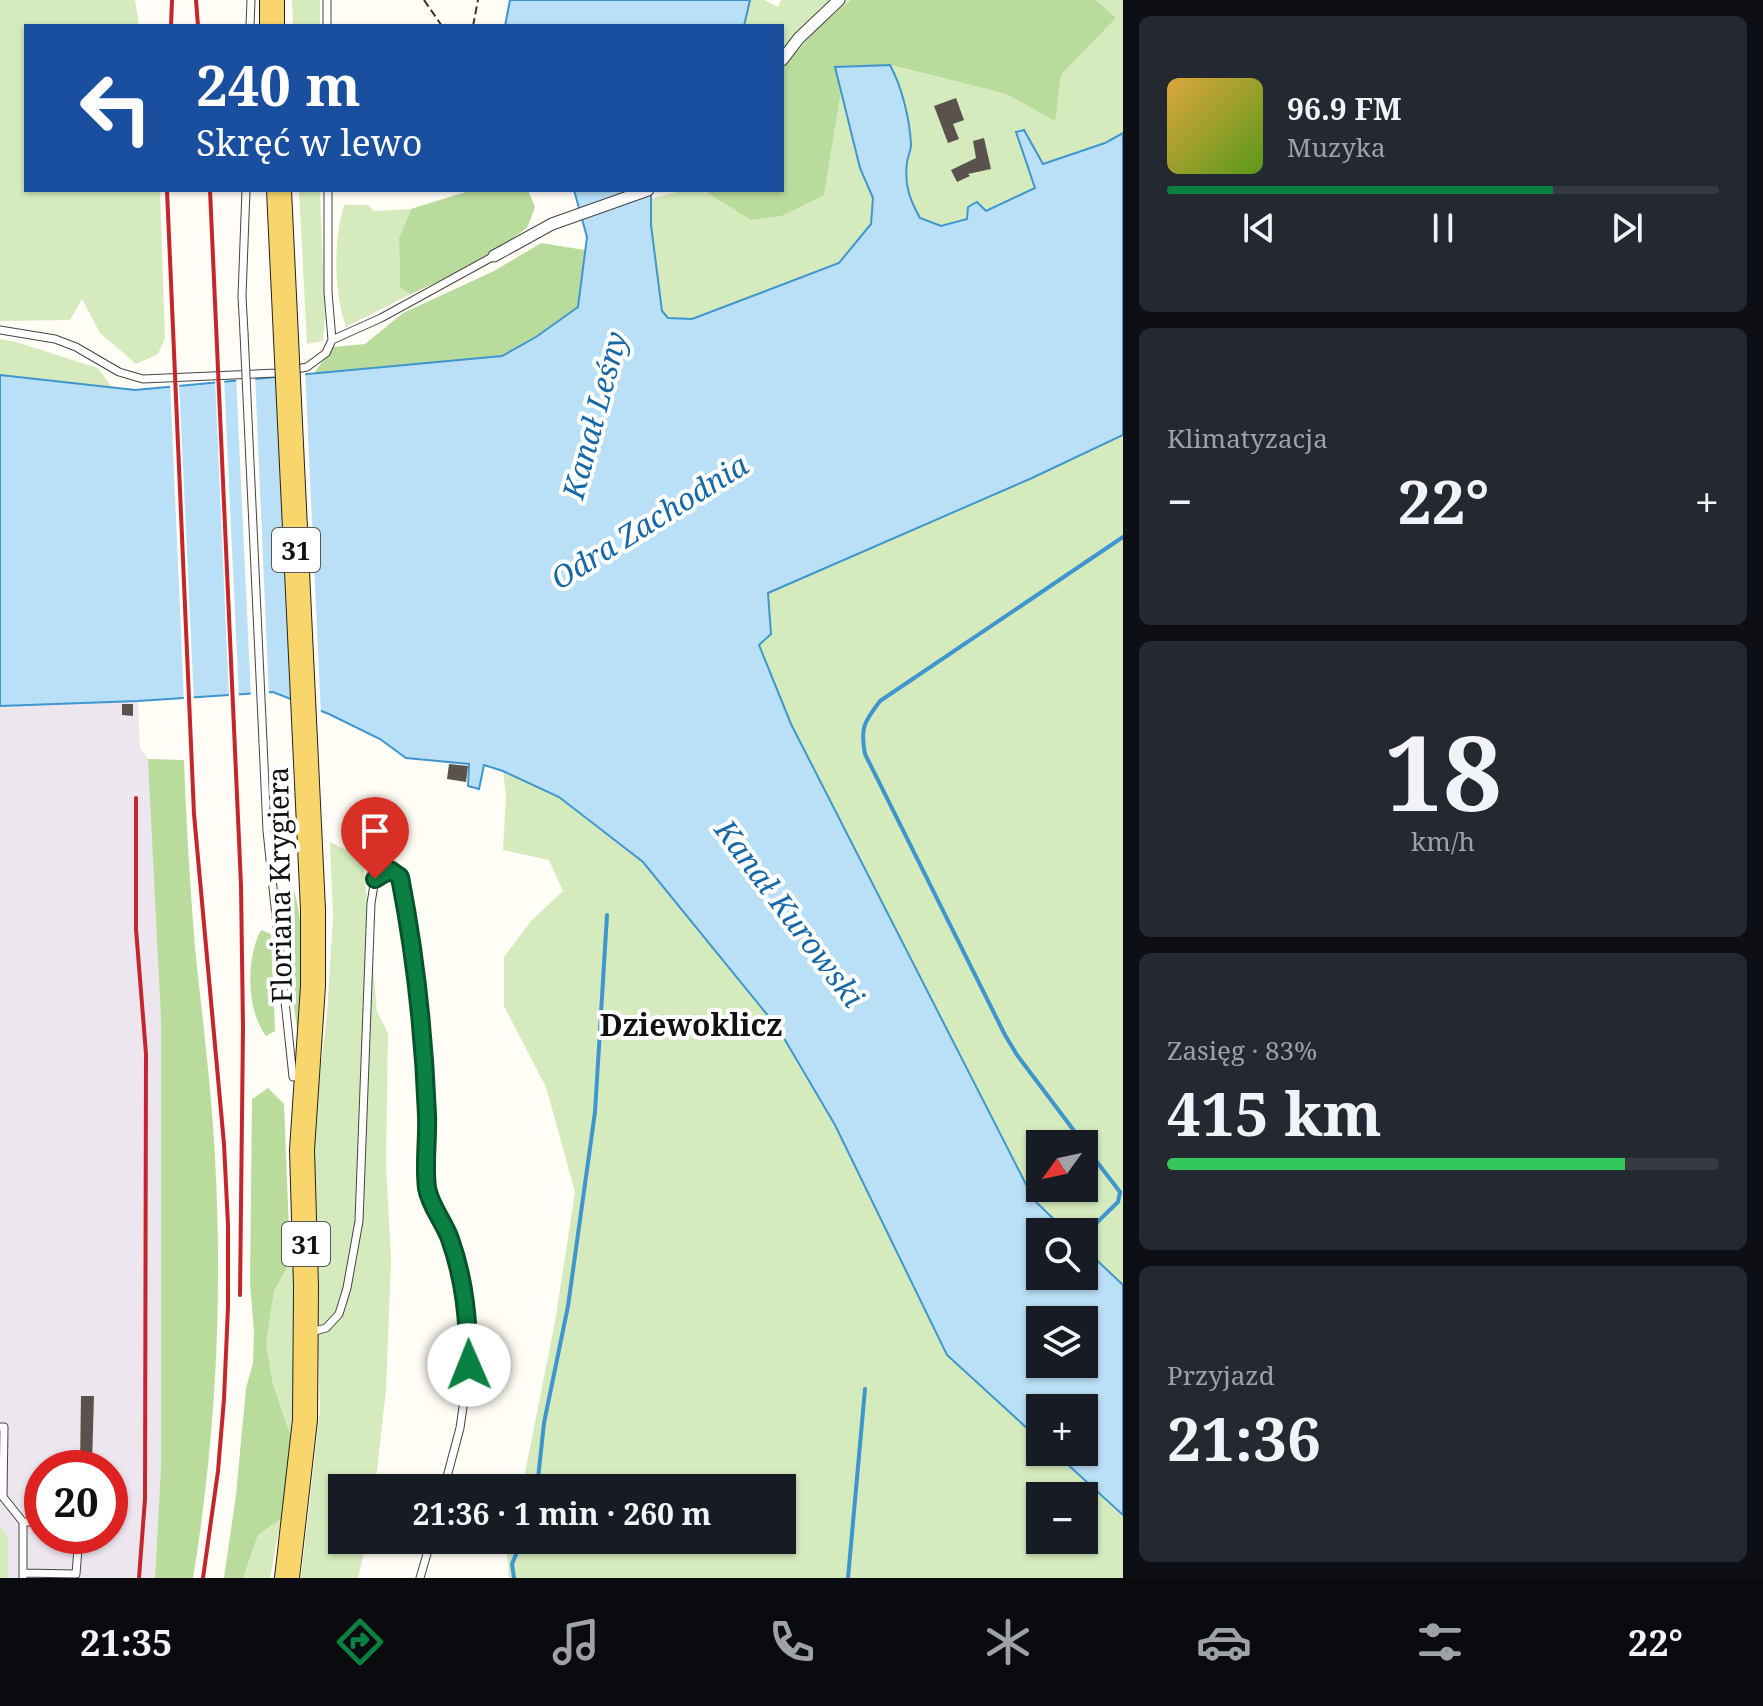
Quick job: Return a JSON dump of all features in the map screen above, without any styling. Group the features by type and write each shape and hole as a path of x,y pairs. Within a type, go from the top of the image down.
{"main road":[{"path":"272,0 272,24"},
{"name":"Floriana Krygiera","path":"279,192 313,910 313,999 302,1150 305,1420 287,1578"}],"street":[{"path":"784,57 799,38 839,0"},
{"path":"494,256 524,237 562,220 642,192"}],"lane":[{"path":"250,24 251,0"},
{"path":"327,0 327,24"},
{"name":"Floriana Krygiera","path":"246,192 242,268 244,333 267,831 293,1077"},
{"path":"0,330 55,339 76,347 119,372 143,379 298,371 318,361 332,340 328,292 328,192"},
{"path":"332,340 381,318 494,256"},
{"path":"306,1332 326,1328 339,1314 353,1256 362,1191 371,903 375,879 390,870 400,877 414,967 427,1115 427,1189 449,1236 462,1277 469,1321 469,1365 460,1428 448,1474"},
{"path":"0,1427 4,1427 3,1497 23,1522 23,1576 76,1574 78,1554"},
{"path":"420,1578 427,1554"}],"path":[{"path":"424,0 441,24"},
{"path":"473,24 478,0"}],"shaded area":[{"path":"138,701 140,748 148,759 150,769 161,1020 161,1466 155,1578 8,1578 8,1537 0,1527 0,706"}],"green space":[{"path":"0,0 135,0 139,24 24,24 24,192 160,192 165,338 158,354 136,364 100,333 82,299 70,320 0,321"},
{"path":"292,0 320,0 320,24 293,24"},
{"path":"750,0 764,0 778,7 781,0 851,0 818,27 799,30 784,49 784,24 744,24"},
{"path":"851,0 1096,0 1116,18 1061,75 1055,121 1006,94 919,72 890,65 836,67 841,92 824,195 781,216 751,220 706,192 784,192 784,67 818,27"},
{"path":"1096,0 1123,0 1123,133 1105,143 1042,164 1024,130 1017,132 1036,188 967,219 941,226 920,219 907,186 907,161 911,145 907,114 890,65 1006,94 1054,120 1061,75 1116,18"},
{"path":"841,92 860,168 873,198 871,224 839,263 692,319 668,318 662,311 651,225 651,199 678,192 705,193 752,220 824,195"},
{"path":"299,192 320,192 325,319 323,341 307,344"},
{"path":"466,192 529,192 535,207 527,228 476,264 411,294 400,288 399,238 411,209"},
{"path":"344,205 368,205 374,211 411,209 399,238 400,288 411,294 346,327 336,266"},
{"path":"541,243 585,250 578,307 536,337 502,356 314,373 333,347 365,344 403,313 494,271"},
{"path":"0,339 98,368 112,387 0,375"},
{"path":"1123,435 1123,1285 1098,1261 1098,1218 1052,1218 1035,1202 1098,1202 1098,1130 1026,1130 1026,1185 791,724 759,645 771,634 767,593"},
{"path":"148,759 184,760 195,948 215,1149 218,1278 215,1378 207,1478 193,1578 155,1578 161,1466 161,1020"},
{"path":"503,771 558,797 643,862 778,1028 835,1125 947,1355 1026,1427 1026,1466 1069,1466 1087,1482 1026,1482 1026,1554 1098,1554 1098,1492 1123,1515 1123,1578 509,1578 507,1554 796,1554 796,1474 525,1474 555,1322 575,1192 546,1087 504,1006 504,957 531,921 563,891 549,860 503,850 506,796"},
{"path":"330,842 363,859 377,1012 388,1033 386,1164 391,1260 386,1390 377,1474 328,1474 328,1554 364,1554 358,1578 301,1578 320,1409 312,1144 327,1014 333,917"},
{"path":"294,890 301,923 305,978 297,1029 285,938 283,891"},
{"path":"261,930 271,934 275,1031 266,1036 255,1012 250,984 253,955"},
{"path":"268,1088 284,1104 289,1231 286,1270 274,1291 266,1344 273,1384 291,1437 281,1519 258,1535 243,1578 224,1578 246,1388 253,1363 250,1283 252,1099"},
{"path":"289,1231 298,1307 291,1437 273,1384 266,1344 274,1291 286,1270"},
{"path":"281,1519 270,1578 243,1578 258,1535"},
{"path":"0,1527 8,1537 8,1578 0,1578"}],"water":[{"path":"510,0 750,0 744,24 505,24"},
{"path":"890,65 902,93 909,125 911,145 906,178 913,205 920,218 941,226 967,219 968,207 977,202 986,211 1035,188 1016,132 1024,130 1043,164 1105,143 1123,133 1123,435 768,593 771,634 759,645 791,724 1026,1184 1026,1202 1036,1202 1053,1218 1026,1218 1026,1290 1098,1290 1098,1261 1123,1285 1123,1515 1098,1492 1098,1482 1087,1482 1069,1466 1098,1466 1098,1394 1026,1394 1026,1427 947,1355 835,1125 778,1028 643,862 559,797 484,765 479,789 468,786 469,764 406,758 380,739 273,692 0,706 0,375 135,390 502,356 536,337 578,307 587,237 575,192 651,192 651,225 662,311 668,318 692,319 839,263 871,224 873,198 860,168 835,67"}],"pier":[{"path":"305,370 321,715 293,704 278,372"},
{"path":"255,374 269,697 251,698 236,376"},
{"path":"224,377 239,699 229,699 215,378"},
{"path":"179,381 194,702 184,702 170,382"}],"building":[{"path":"956,98 964,120 953,124 959,139 948,143 934,106"},
{"path":"984,138 991,169 968,174 970,176 957,182 951,170 976,158 973,141"},
{"path":"122,704 133,704 133,716 122,715"},
{"path":"449,764 468,766 466,782 447,779"},
{"path":"81,1396 94,1396 92,1450 80,1450"}],"waterway":[{"path":"1073,1130 1005,1035 865,754 863,731 880,701 1123,537"},
{"path":"539,1474 544,1423 568,1306 595,1112 607,915"},
{"path":"1098,1163 1120,1192 1118,1202 1098,1221"},
{"path":"848,1578 865,1389"},
{"path":"514,1578 512,1564 516,1554"}],"railway":[{"path":"171,24 172,0"},
{"path":"196,0 198,24"},
{"path":"167,192 194,814 224,1144 228,1225 224,1399 218,1471 203,1578"},
{"path":"210,192 241,885 240,1295"},
{"path":"136,798 136,929 146,1054 145,1499 139,1578"}],"district":[{"name":"Dziewoklicz","path":"691,1024"}],"route":[{"path":"375,879 390,870 400,877 403,891 414,967 427,1115 427,1189 449,1236 462,1277 469,1321 469,1365"}],"water label":[{"name":"Kanał Leśny","path":"594,415"},
{"name":"Odra Zachodnia","path":"649,521"},
{"name":"Kanał Kurowski","path":"790,913"}]}
